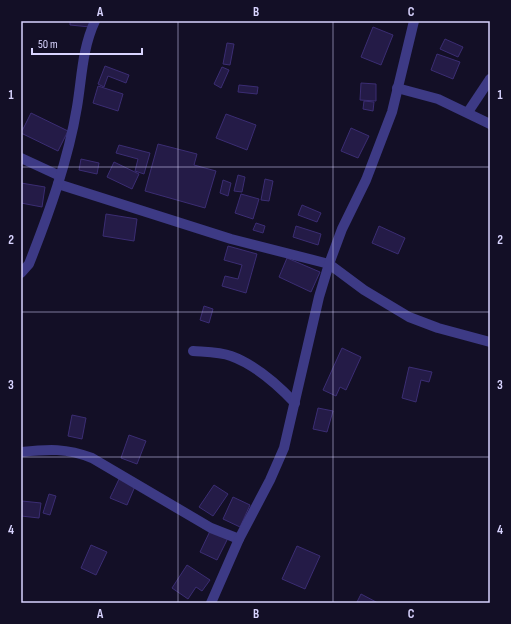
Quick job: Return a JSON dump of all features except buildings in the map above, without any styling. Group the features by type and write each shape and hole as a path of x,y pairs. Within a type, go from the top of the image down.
{"street":[{"path":"21,274 29,264 59,180 77,107 82,60 95,21"},
{"path":"211,603 239,539 270,480 284,448 328,264 342,229 366,180 392,112 414,21"},
{"path":"468,112 490,79"},
{"path":"397,88 438,99 468,112 490,124"},
{"path":"21,158 59,180 231,239 328,264 364,290 409,317 438,328 490,342"},
{"path":"194,351 230,355 259,370 280,386 295,403"},
{"path":"21,452 52,448 74,451 92,458 211,528 239,539"}]}
